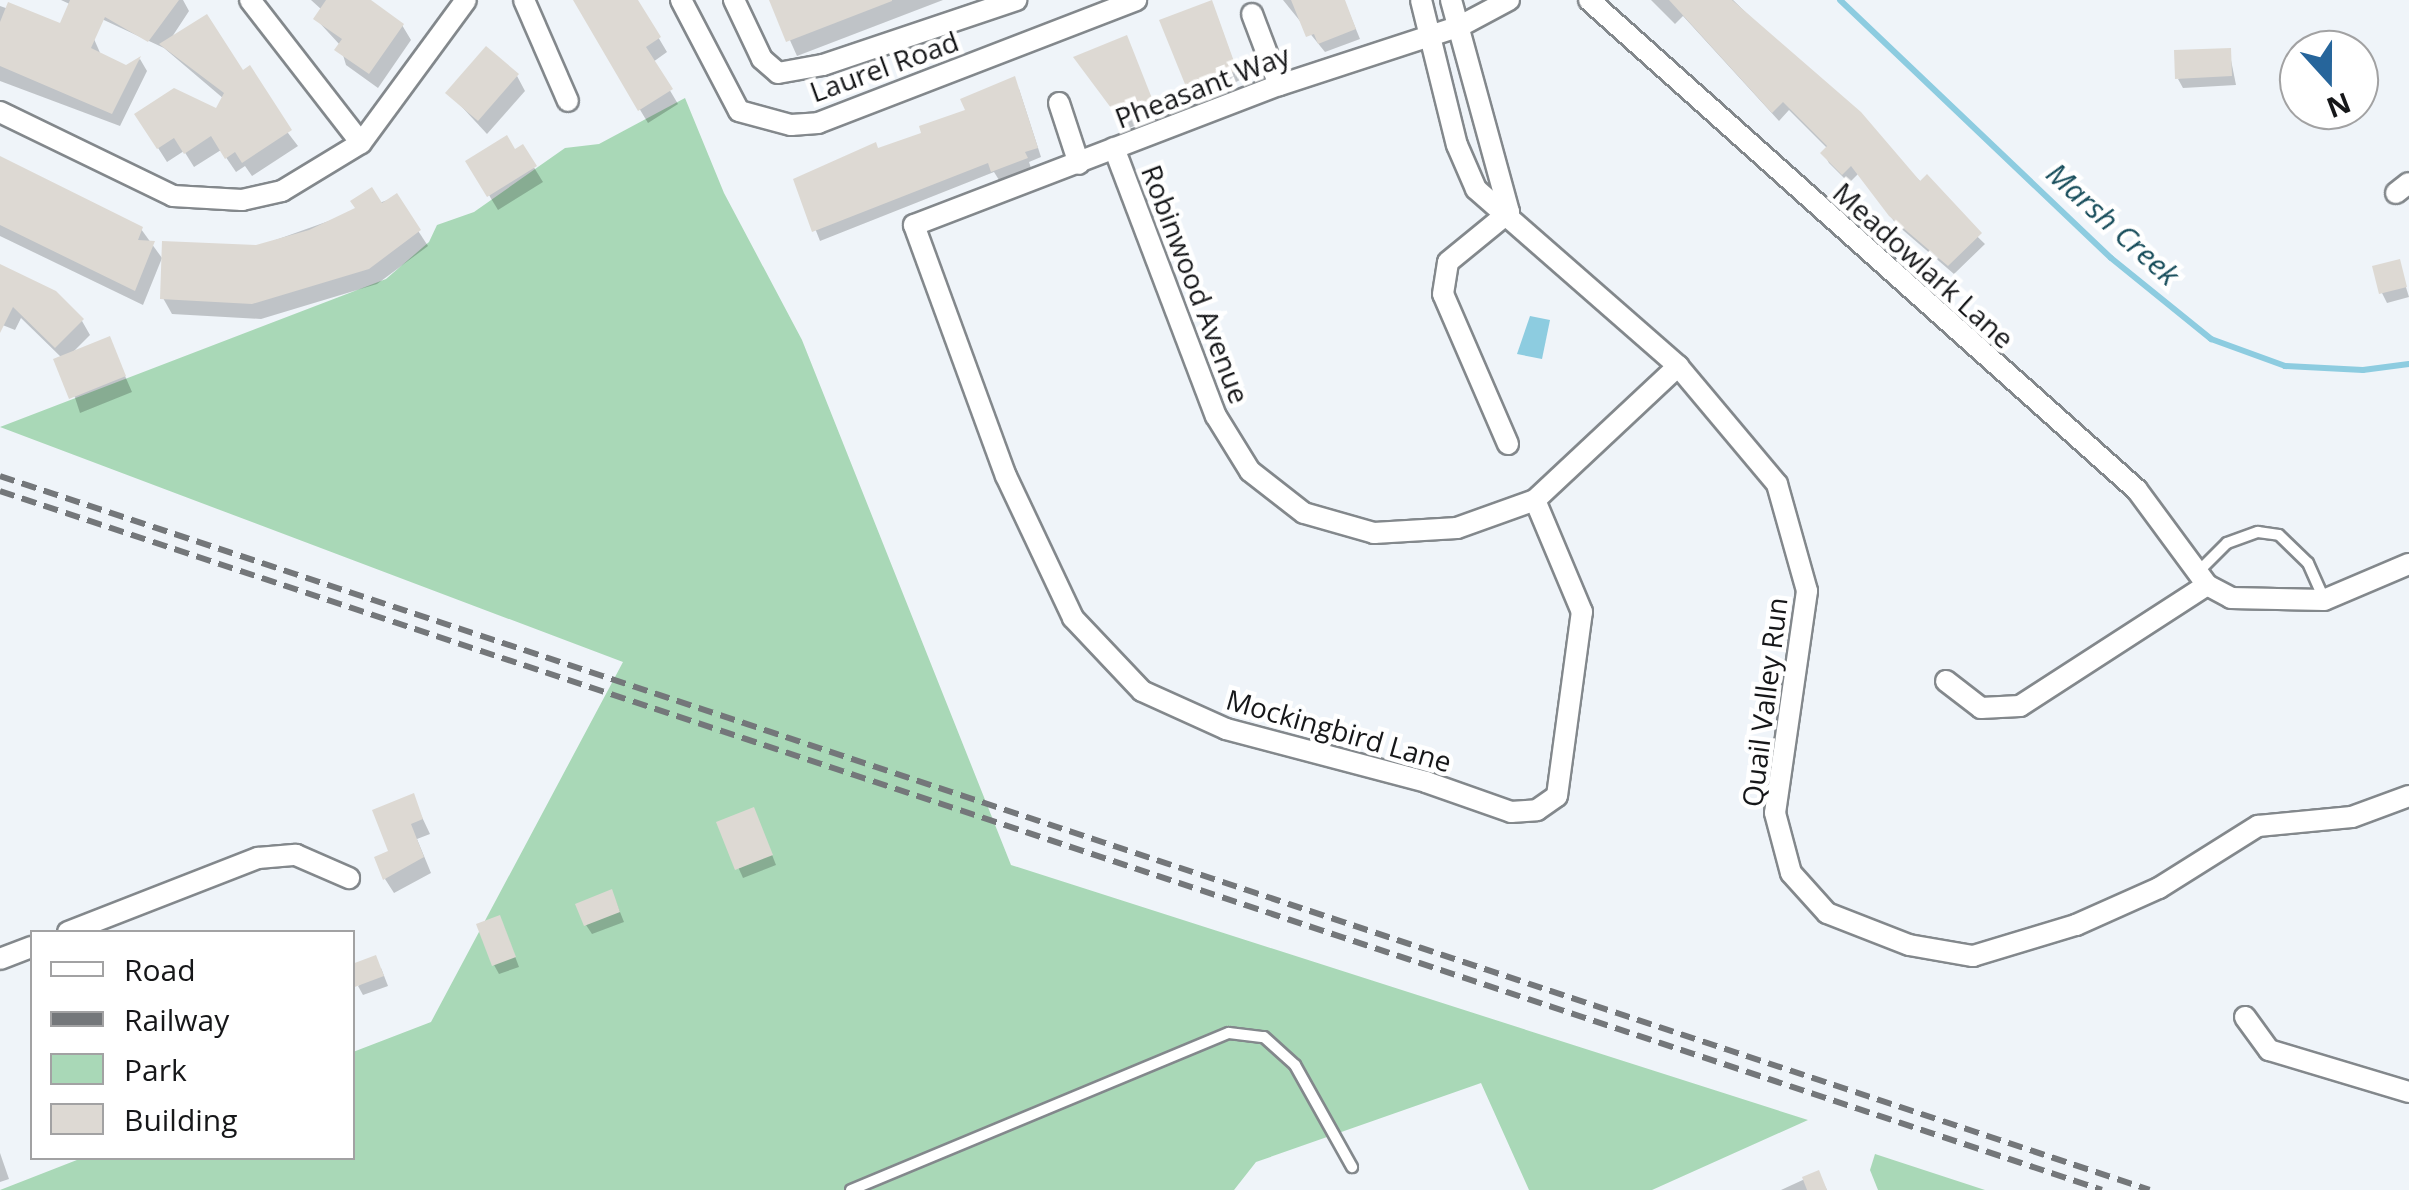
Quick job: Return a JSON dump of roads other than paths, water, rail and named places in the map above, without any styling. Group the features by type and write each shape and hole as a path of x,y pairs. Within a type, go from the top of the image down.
{"street":[{"path":"250,0 361,143"},
{"path":"0,112 173,196 242,200 282,191 361,143 466,0"},
{"path":"524,0 568,101"},
{"name":"Laurel Road","path":"681,0 739,112 755,120 818,122 1136,0"},
{"name":"Laurel Road","path":"734,0 762,60 778,73 802,72 1016,0"},
{"name":"Quail Valley Run","path":"1421,0 1434,34 1457,145 1476,189 1509,212 1678,366 1777,484 1806,591 1775,813 1792,872 1828,913 1909,945 1973,956 2076,925 2159,888 2258,826 2352,818 2409,796"},
{"path":"1451,0 1509,212 1448,262 1443,294 1508,444"},
{"name":"Pheasant Way","path":"914,225 1279,85 1460,26 1509,0"},
{"name":"Meadowlark Lane","path":"1589,0 2136,490 2203,578"},
{"path":"1252,14 1279,85"},
{"path":"1059,103 1079,164"},
{"name":"Robinwood Avenue","path":"1114,148 1216,416 1250,471 1304,514 1374,533 1457,528 1535,500 1678,366"},
{"name":"Mockingbird Lane","path":"914,225 1006,476 1073,618 1142,691 1226,729 1426,782 1511,812 1536,810 1558,796 1582,612 1535,500"},
{"path":"1946,680 1981,708 2020,706 2203,578 2231,598 2324,600 2409,564"},
{"path":"73,930 258,858 296,855 349,878"},
{"path":"0,959 30,947"},
{"path":"2244,1017 2269,1050 2409,1092"}],"lane":[{"path":"2203,578 2228,543 2258,532 2279,535 2308,562 2324,600"},
{"path":"851,1190 1229,1032 1264,1037 1295,1065 1352,1167"}],"water":[{"path":"1530,316 1550,320 1542,359 1517,354"}],"waterway":[{"name":"Marsh Creek","path":"1840,0 2111,258 2211,339 2285,366 2363,370 2409,364"}],"railway":[{"path":"0,476 2150,1190"},
{"path":"0,491 2102,1190"}]}
